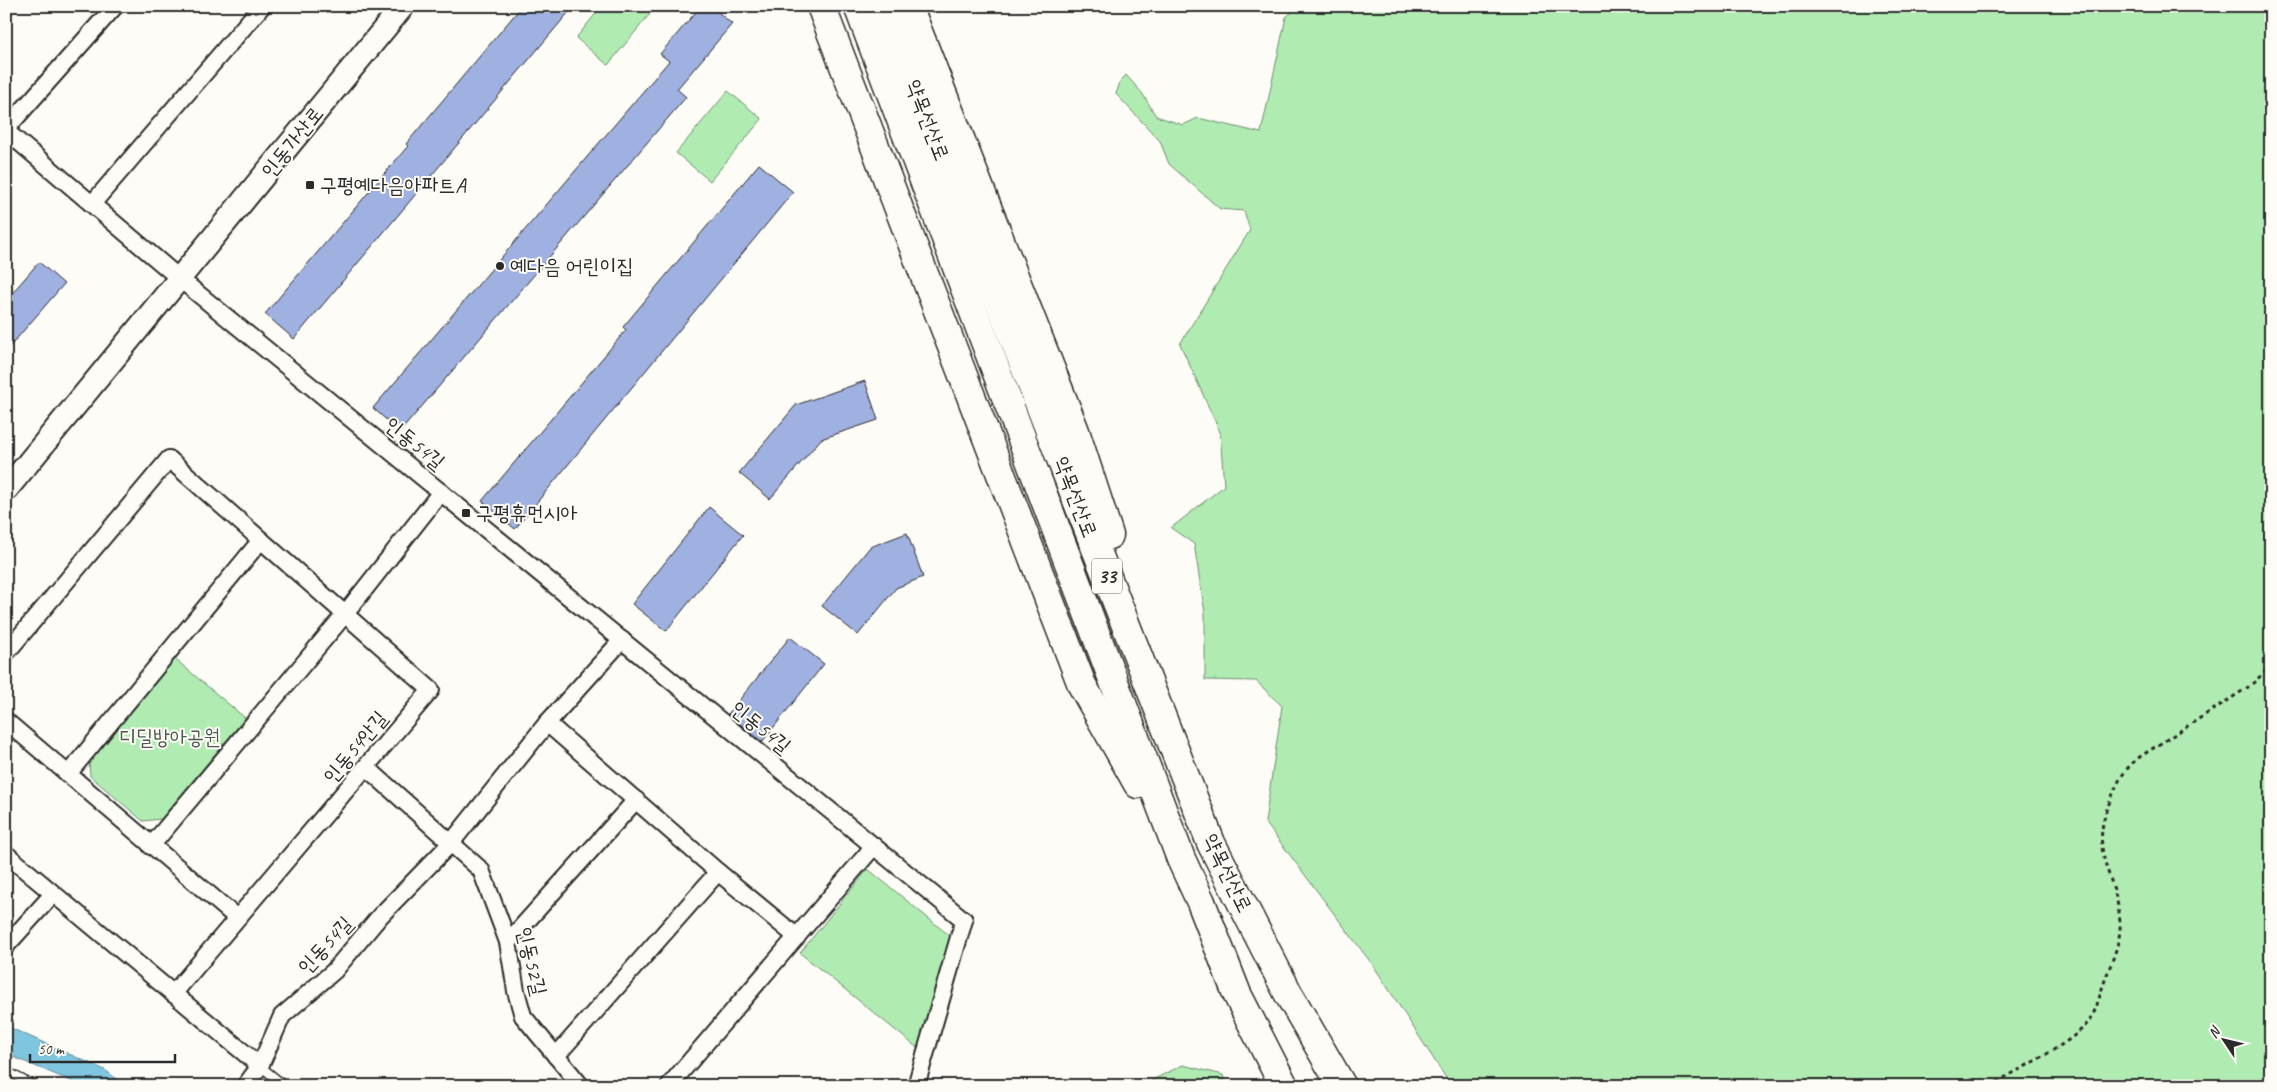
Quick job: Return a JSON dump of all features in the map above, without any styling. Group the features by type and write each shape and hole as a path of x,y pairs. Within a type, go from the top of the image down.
{"highway":[{"path":"821,6 1082,685 1181,859"},
{"name":"약목선산로","path":"858,6 1181,859 1201,902 1237,994 1284,1086"},
{"name":"약목선산로","path":"884,6 1211,843 1288,993 1342,1086"},
{"path":"908,6 1075,431 1211,843"}],"main road":[{"name":"인동가산로","path":"6,490 403,6"}],"street":[{"path":"115,6 6,130 180,279"},
{"path":"92,204 262,6"},
{"name":"인동54길","path":"180,279 964,920 916,1086"},
{"name":"인동54안길","path":"6,654 169,460 431,690 173,994"},
{"path":"151,846 345,614 441,492"},
{"path":"68,774 261,540"},
{"name":"인동54길","path":"244,1086 260,1066 282,1016 334,971 380,916 451,843 548,723 622,640"},
{"path":"6,721 237,918"},
{"path":"548,723 718,872 797,937"},
{"path":"366,767 451,843"},
{"path":"508,942 636,800"},
{"name":"인동52길","path":"451,843 481,870 508,942 516,991 524,1016 581,1086"},
{"path":"669,1086 874,846"},
{"path":"6,854 260,1066"},
{"path":"556,1056 718,872"},
{"path":"6,946 53,894"}],"lane":[{"path":"260,1066 285,1086"},
{"path":"6,1071 34,1086"}],"path":[{"path":"1990,1086 2067,1040 2084,1027 2096,1006 2120,931 2118,911 2102,854 2100,833 2106,810 2120,776 2128,766 2141,756 2250,686 2271,666"}],"green space":[{"path":"602,6 651,6 654,9 608,65 576,38"},
{"path":"1300,6 2271,6 2271,1086 1453,1086 1375,968 1265,822 1282,706 1256,681 1205,680 1205,613 1194,544 1171,528 1224,486 1220,432 1180,344 1250,230 1244,211 1220,209 1169,164 1160,141 1116,94 1120,82 1126,75 1142,93 1156,116 1183,125 1198,118 1261,133 1286,17"},
{"path":"728,91 762,119 710,181 676,153"},
{"name":"디딜방아공원","path":"175,659 245,718 161,819 143,821 90,776 89,763"},
{"path":"868,869 950,936 926,1055 800,953"},
{"path":"1183,1065 1223,1075 1225,1086 1151,1086 1152,1080"}],"water":[{"path":"6,1026 105,1070 126,1086 83,1086 6,1054"}],"building":[{"path":"522,6 574,6 294,339 265,314 408,146 406,144"},
{"path":"701,6 711,6 732,24 677,89 686,97 400,432 373,408 669,61 660,54"},
{"path":"759,164 793,192 515,529 482,501 626,330 623,327"},
{"path":"39,262 64,284 6,351 6,300"},
{"path":"865,381 878,420 821,439 770,499 739,473 796,405"},
{"path":"709,507 743,535 666,631 632,604"},
{"path":"907,533 923,577 896,588 858,635 822,606 870,547"},
{"path":"790,637 824,664 762,742 728,714"}],"place":[{"name":"구평예다음아파트A","path":"310,185"},
{"name":"예다음 어린이집","path":"500,266"},
{"name":"구평휴먼시아","path":"466,513"}]}
